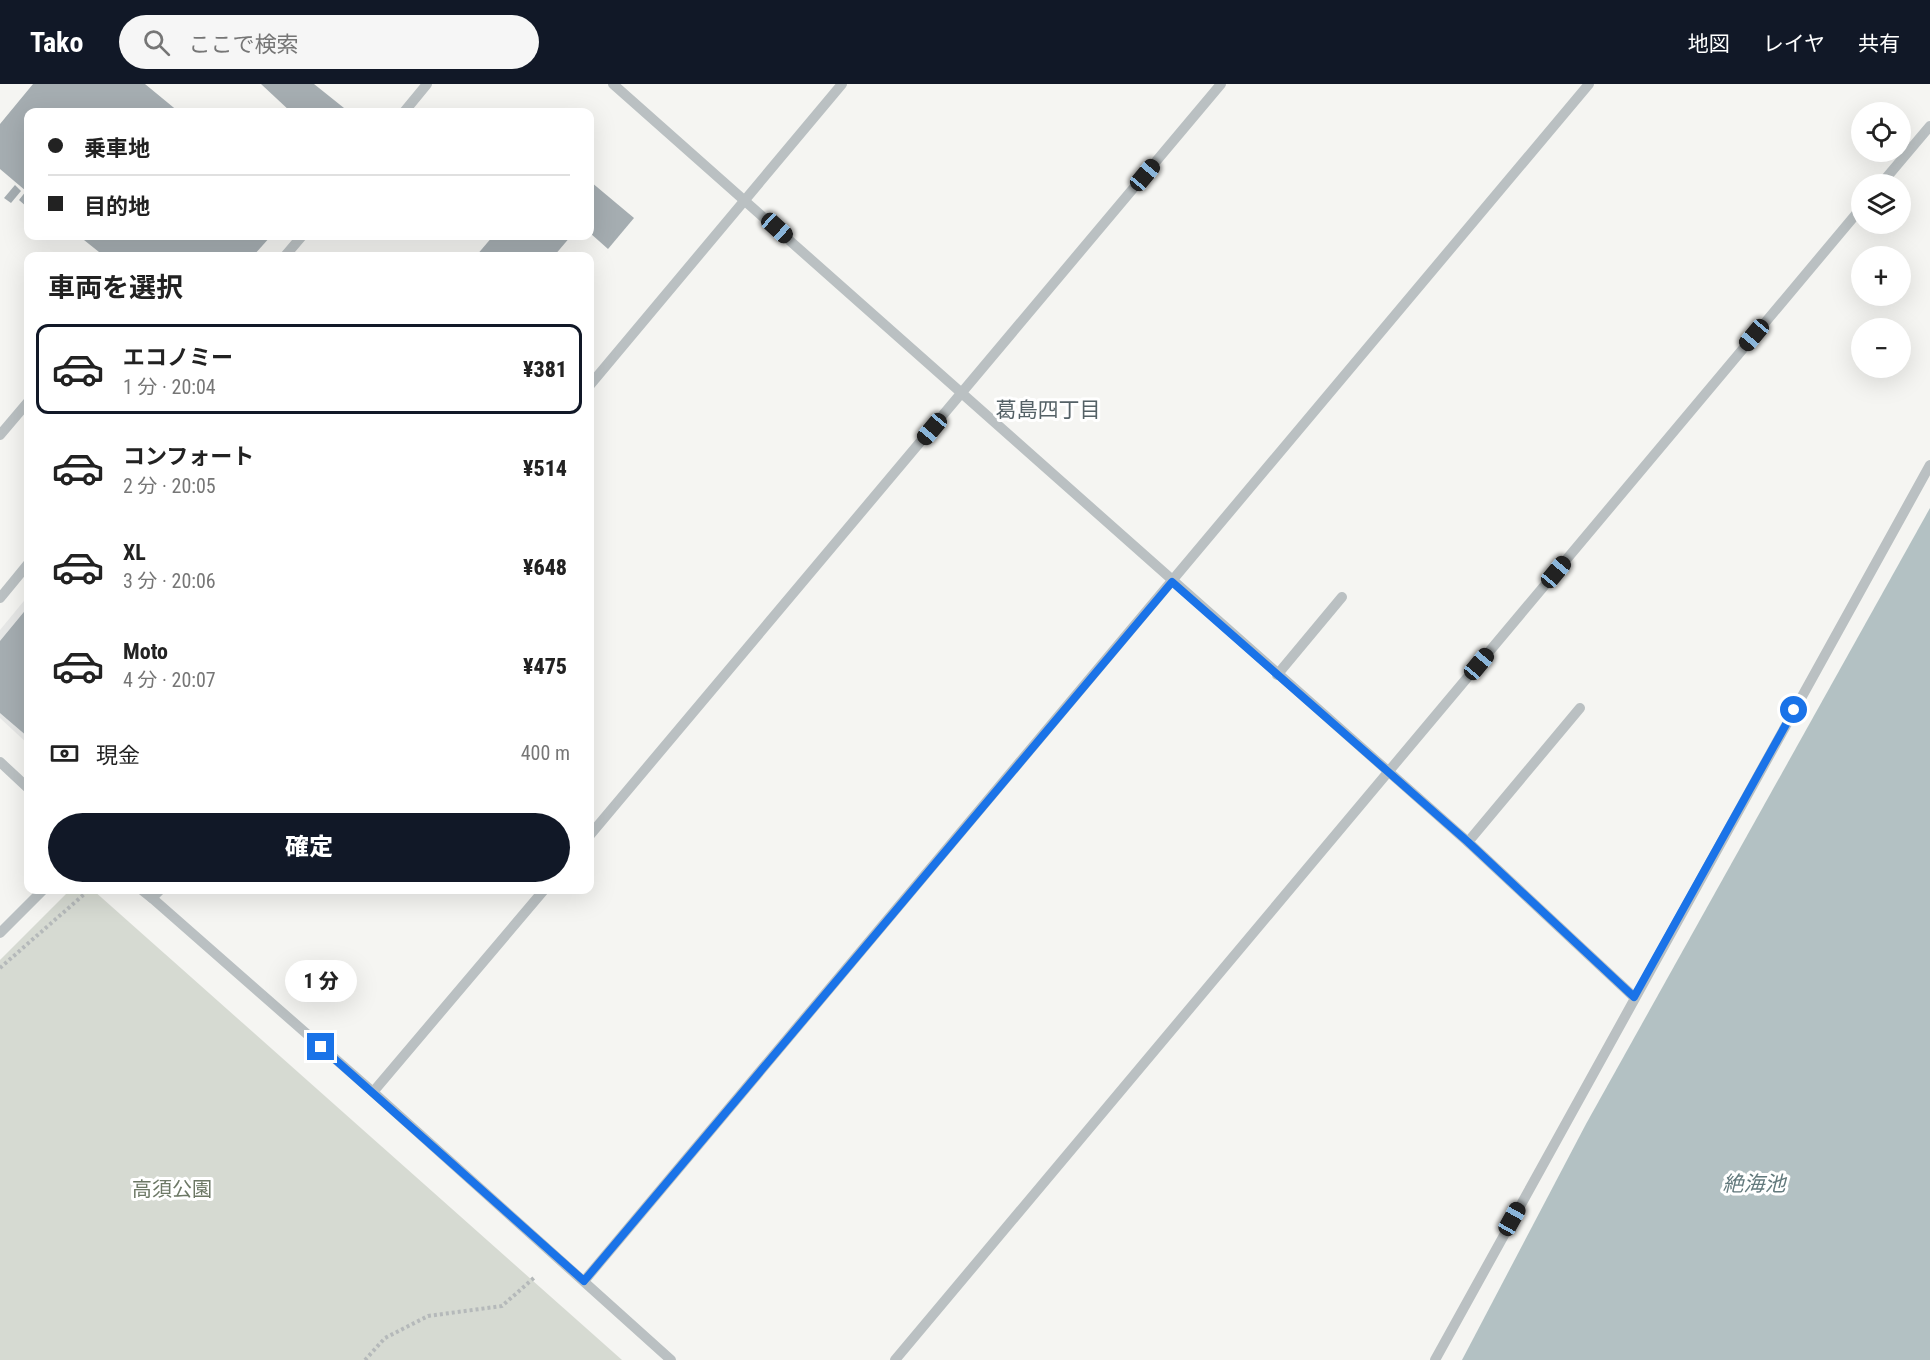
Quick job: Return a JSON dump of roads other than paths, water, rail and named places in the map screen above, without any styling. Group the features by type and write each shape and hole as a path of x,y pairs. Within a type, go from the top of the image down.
{"street":[{"path":"407,108 427,84"},
{"path":"614,84 1276,675 1468,842 1634,997"},
{"path":"594,380 842,84"},
{"path":"594,830 1221,84"},
{"path":"584,1281 1589,84"},
{"path":"1889,174 1930,126"},
{"path":"895,1360 1851,220"},
{"path":"288,252 299,240"},
{"path":"0,435 24,407"},
{"path":"1435,1360 1930,465"},
{"path":"0,598 24,569"},
{"path":"1276,675 1342,597"},
{"path":"1468,842 1580,708"},
{"path":"0,762 24,784"},
{"path":"0,933 39,894"},
{"path":"156,894 671,1360"},
{"path":"373,1092 541,894"}],"water":[{"name":"絶海池","path":"1930,508 1930,1360 1462,1360 1586,1124"}],"district":[{"name":"葛島四丁目","path":"1048,410"}],"park label":[{"name":"高須公園","path":"172,1189"}]}
